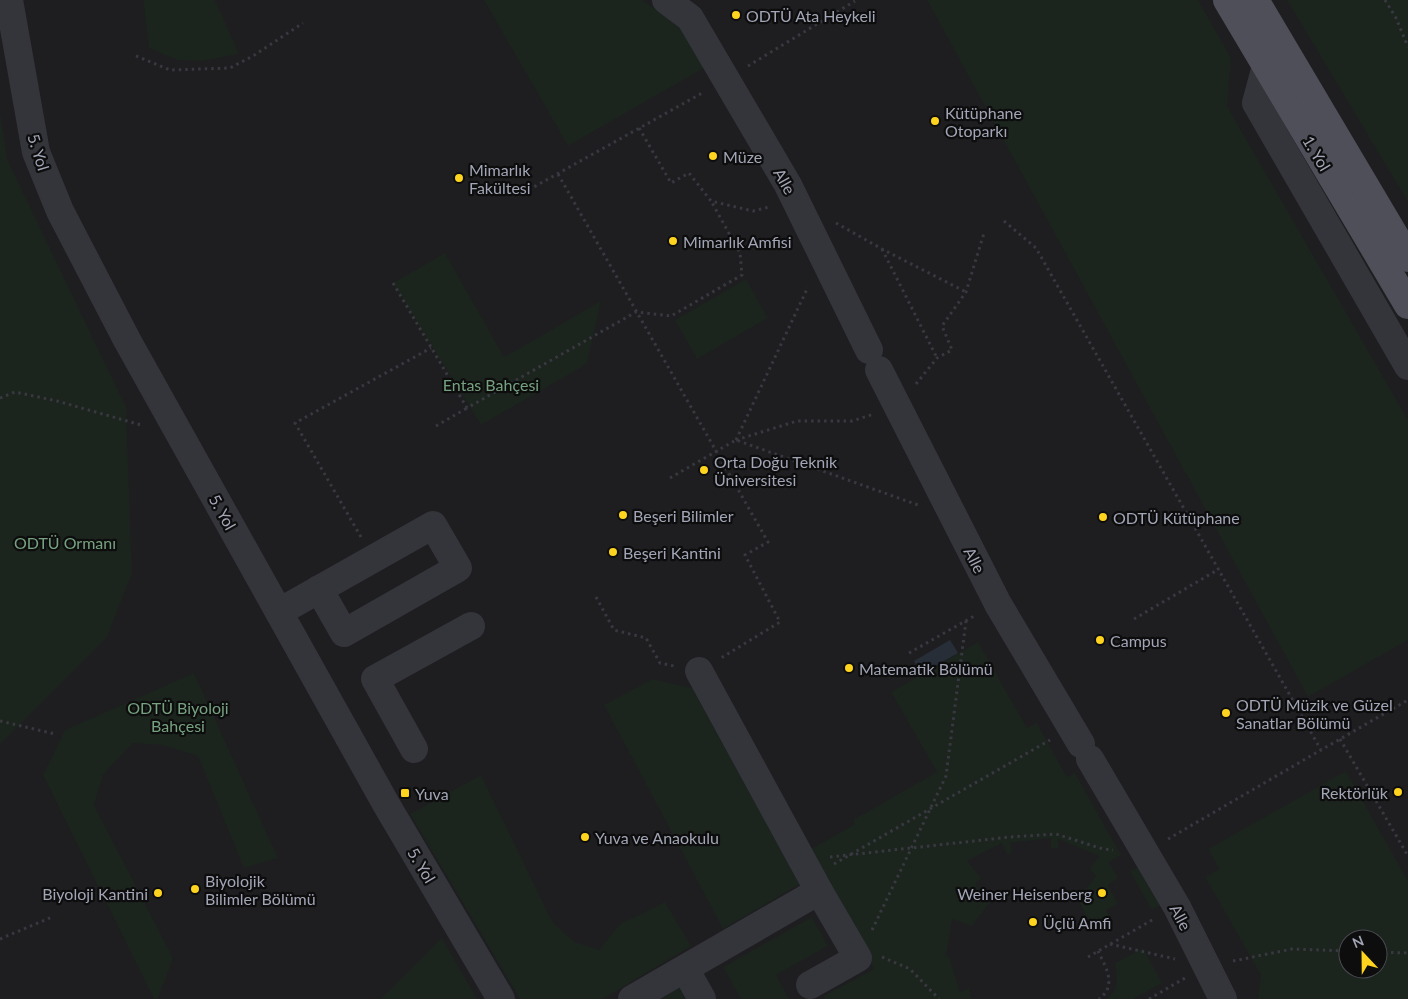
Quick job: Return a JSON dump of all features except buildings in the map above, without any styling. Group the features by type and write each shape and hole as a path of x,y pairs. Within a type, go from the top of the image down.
{"main road":[{"name":"1. Yol","path":"1227,0 1408,305"},
{"name":"1. Yol","path":"1255,0 1408,258"}],"street":[{"name":"5. Yol","path":"9,0 36,152 60,211 127,340 386,804 501,999"},
{"name":"Alle","path":"681,7 726,79 796,200 874,360 998,604 1146,852 1177,907 1223,999"},
{"path":"1266,66 1256,103 1408,366"},
{"path":"279,612 319,589 433,525 458,568 344,633 319,589"},
{"path":"414,749 375,679 470,626"},
{"path":"699,671 819,891 858,958 810,985"},
{"path":"632,999 819,891"},
{"path":"685,969 702,999"}],"path":[{"path":"1385,0 1396,18 1408,46"},
{"path":"523,193 726,79 855,2"},
{"path":"136,56 170,70 230,68 254,56 303,23"},
{"path":"436,426 636,312 671,316 742,275 740,253 711,201 689,173 670,183 639,128"},
{"path":"558,174 768,542 745,556 780,622 699,671"},
{"path":"711,201 753,210 796,200"},
{"path":"830,220 966,292"},
{"path":"1004,221 1036,248 1321,750"},
{"path":"882,249 937,358 952,350 942,326 966,292 984,232"},
{"path":"736,440 823,256"},
{"path":"393,283 466,408"},
{"path":"373,559 295,423 431,348"},
{"path":"0,398 15,392 57,401 141,425"},
{"path":"670,478 736,440 797,421 852,421 897,406"},
{"path":"736,440 954,518"},
{"path":"1134,620 1219,569"},
{"path":"596,597 614,630 646,638 660,663"},
{"path":"909,653 998,604"},
{"path":"855,954 863,949 946,776 966,621"},
{"path":"802,859 848,856 1010,837 1056,834 1103,849 1146,852 1408,700"},
{"path":"0,721 56,734"},
{"path":"1340,739 1408,856"},
{"path":"842,859 930,809 1080,744"},
{"path":"1088,957 1177,907"},
{"path":"0,939 52,917"},
{"path":"1110,944 1207,966"},
{"path":"1149,999 1207,966 1292,950 1338,951"},
{"path":"1098,951 1106,966 1109,979 1108,990 1099,999"},
{"path":"1388,952 1408,953"},
{"path":"892,961 910,969 939,999"}],"shaded area":[{"name":"Orta Doğu Teknik Üniversitesi","path":"0,0 1408,0 1408,999 0,999"},
{"path":"950,640 958,653 921,674 914,661"}],"green space":[{"path":"143,0 215,0 239,54 202,61 177,60 149,48"},
{"path":"484,0 642,0 678,25 704,68 568,146"},
{"path":"927,0 1198,0 1231,58 1227,106 1408,420 1408,640 1308,697"},
{"path":"1287,0 1408,0 1408,202"},
{"name":"ODTÜ Ormanı","path":"0,112 7,159 126,407 132,573 107,637 0,744"},
{"name":"Entas Bahçesi","path":"445,253 504,357 601,301 587,364 481,425 393,283"},
{"path":"746,279 768,318 697,359 675,320"},
{"path":"978,642 1027,728 1037,723 1067,777 1075,773 1121,855 1109,862 1118,878 1108,885 1118,904 1106,910 1110,918 1093,928 1078,900 1096,876 1089,870 1099,856 1058,839 1058,849 1051,848 1051,838 1010,843 1012,853 1007,855 1002,843 967,861 981,878 975,884 991,901 972,926 952,919 946,957 949,956 960,992 969,988 972,999 825,999 824,996 874,969 806,852 855,824 853,820 937,772 891,692"},
{"name":"ODTÜ Biyoloji Bahçesi","path":"194,673 278,858 244,868 198,756 162,745 133,743 103,775 94,805 173,958 158,999 154,999 43,775 65,730"},
{"path":"652,679 692,688 800,884 723,929 604,705"},
{"path":"1346,771 1408,881 1408,999 1258,999 1261,975 1205,877 1219,869 1208,849"},
{"path":"481,775 553,923 575,942 599,950 620,924 665,902 691,946 603,999 520,999 410,814"},
{"path":"1141,866 1163,904 1152,910 1130,871"},
{"path":"812,917 828,946 776,975 789,999 741,999 723,967"},
{"path":"442,938 477,999 381,999"},
{"path":"1143,948 1162,983 1133,999 1107,999 1116,987 1117,973 1115,963"},
{"path":"679,988 685,999 661,999"}],"place":[{"name":"ODTÜ Ata Heykeli","path":"736,15"},
{"name":"Kütüphane Otoparkı","path":"935,121"},
{"name":"Müze","path":"713,156"},
{"name":"Mimarlık Fakültesi","path":"459,178"},
{"name":"Mimarlık Amfisi","path":"673,241"},
{"name":"Orta Doğu Teknik Üniversitesi","path":"704,470"},
{"name":"Beşeri Bilimler","path":"623,515"},
{"name":"ODTÜ Kütüphane","path":"1103,517"},
{"name":"Beşeri Kantini","path":"613,552"},
{"name":"Campus","path":"1100,640"},
{"name":"Matematik Bölümü","path":"849,668"},
{"name":"ODTÜ Müzik ve Güzel Sanatlar Bölümü","path":"1226,713"},
{"name":"Rektörlük","path":"1398,792"},
{"name":"Yuva","path":"405,793"},
{"name":"Yuva ve Anaokulu","path":"585,837"},
{"name":"Biyolojik Bilimler Bölümü","path":"195,889"},
{"name":"Biyoloji Kantini","path":"158,893"},
{"name":"Weiner Heisenberg","path":"1102,893"},
{"name":"Üçlü Amfi","path":"1033,922"}]}
